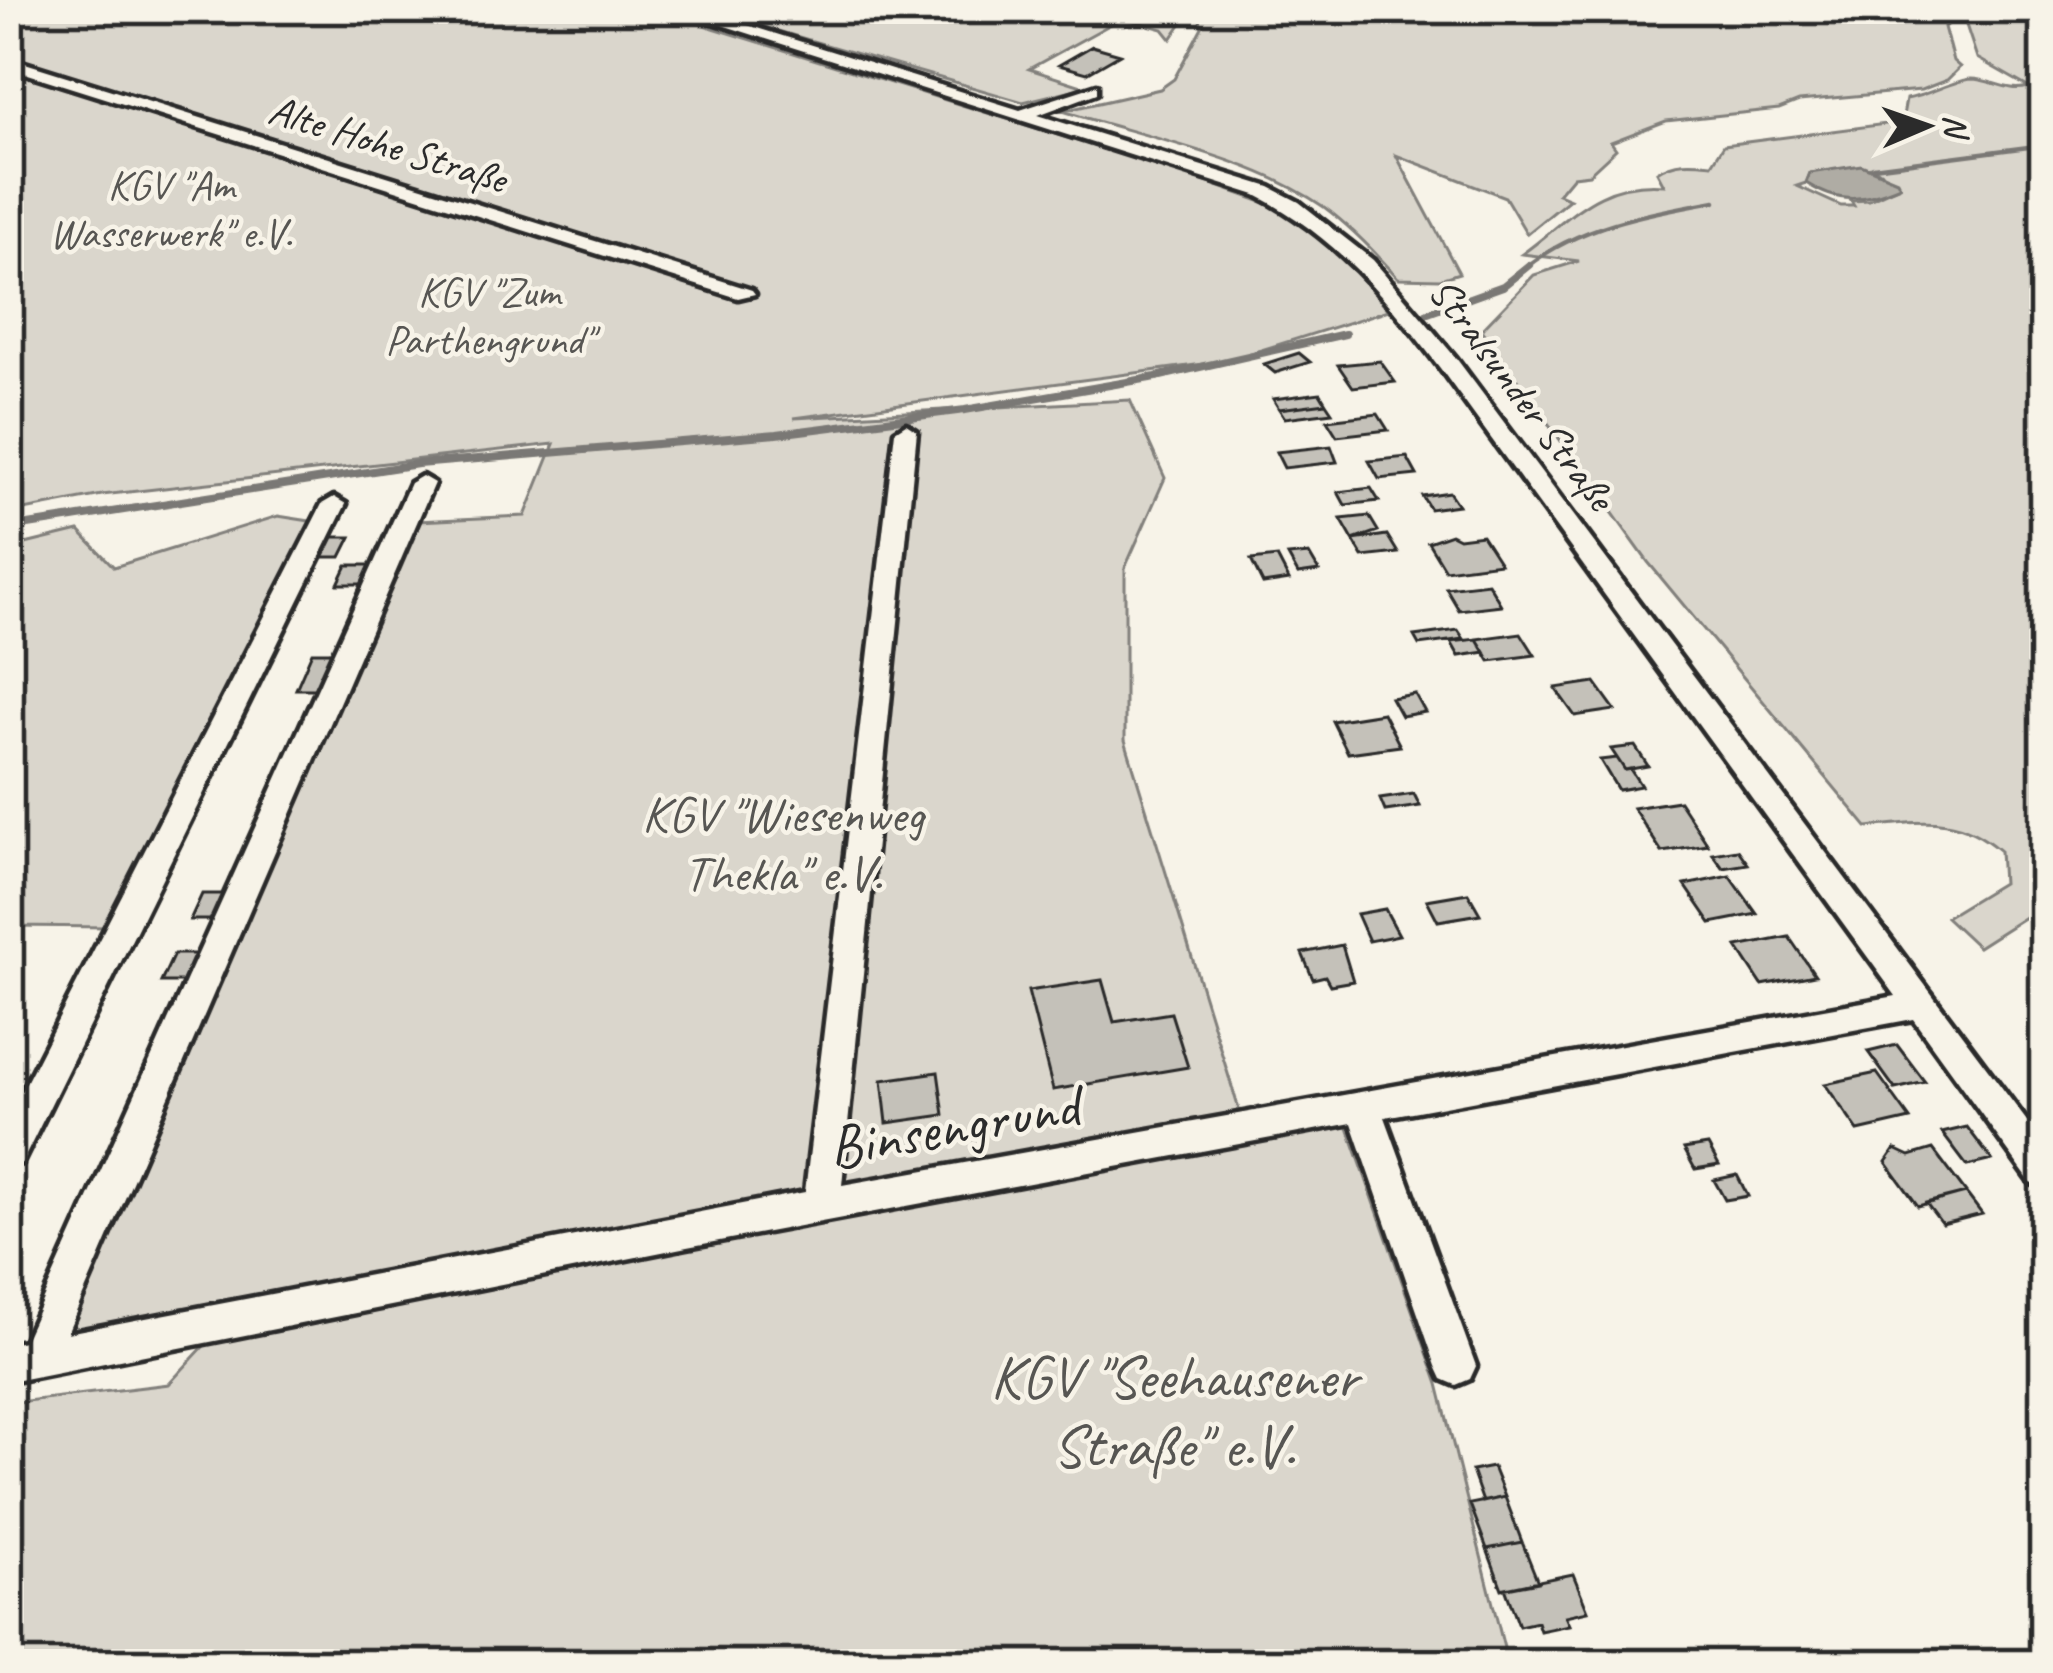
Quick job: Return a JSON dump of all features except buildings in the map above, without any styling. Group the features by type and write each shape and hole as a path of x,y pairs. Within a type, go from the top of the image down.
{"street":[{"name":"Stralsunder Straße","path":"680,9 1263,190 1326,225 1364,258 1448,363 2044,1172"},
{"name":"Alte Hohe Straße","path":"9,63 745,294"},
{"path":"1022,116 1090,89"},
{"path":"821,1207 906,431"},
{"path":"23,1361 422,483"},
{"path":"9,1152 334,504"},
{"name":"Binsengrund","path":"23,1361 821,1207 1918,1005"},
{"path":"1363,1106 1456,1366"}],"green space":[{"path":"9,9 652,9 1181,173 1282,209 1332,244 1389,310 1226,361 794,418 1130,400 1165,478 1125,568 1125,740 1241,1116 1346,1122 1438,1384 1508,1664 9,1664 9,1403 169,1384 225,1323 52,1331 417,521 525,516 554,444 102,495 9,513 9,27 21,22 9,25"},
{"path":"702,9 1182,9 1186,17 1171,39 1163,29 1122,18 1029,69 1085,87 1023,102"},
{"path":"1197,9 1965,9 1944,27 1953,61 1960,67 1947,80 1921,90 1799,101 1779,109 1666,121 1611,142 1616,149 1589,174 1573,176 1558,194 1570,199 1527,234 1505,197 1396,155 1459,273 1440,279 1398,278 1324,207 1265,175 1063,111 1160,89 1174,79 1202,27"},
{"path":"1980,9 2044,9 2044,905 1978,947 1946,917 2002,883 2000,851 1953,825 1921,822 1867,827 1648,562 1481,330 1534,275 1579,261 1522,254 1602,195 1640,185 1664,185 1657,172 1677,164 1712,164 1724,145 1902,122 1906,99 1964,80 2028,87 1977,58 1966,25","holes":["1873,167 1899,186 1869,200 1851,201 1854,206 1841,206 1797,186 1806,183 1810,173"]},
{"path":"278,516 316,522 113,927 9,926 9,548 79,531 114,567"}],"shaded area":[{"path":"1861,165 1897,180 1900,186 1875,195 1841,198 1806,183 1810,173"}],"waterway":[{"path":"1873,167 2044,145"},
{"path":"1527,266 1591,231 1715,201"},
{"path":"1428,313 1503,286 1527,266"},
{"path":"9,528 418,464 777,434 965,410 1156,377 1345,334"}],"park label":[{"name":"KGV \"Am Wasserwerk\" e.V.","path":"171,208"},
{"name":"KGV \"Zum Parthengrund\"","path":"489,315"},
{"name":"KGV \"Wiesenweg Thekla\" e.V.","path":"783,842"},
{"name":"KGV \"Seehausener Straße\" e.V.","path":"1174,1410"}]}
